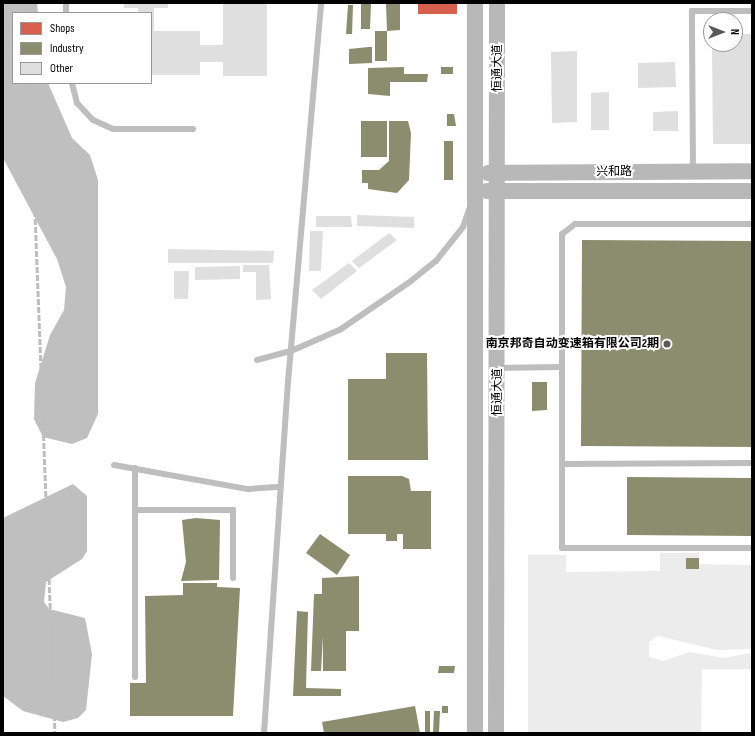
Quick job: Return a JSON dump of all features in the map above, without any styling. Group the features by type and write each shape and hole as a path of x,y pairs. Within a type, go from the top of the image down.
{"main road":[{"name":"恒通大道","path":"475,3 475,733"},
{"name":"恒通大道","path":"496,733 498,3"},
{"name":"兴和路","path":"476,173 752,171"},
{"name":"兴和路","path":"476,191 752,191"}],"lane":[{"path":"264,733 280,487 321,3"},
{"path":"693,172 692,11 752,11"},
{"path":"72,84 77,103 93,120 113,129 193,129"},
{"path":"257,360 291,351 341,330 436,261 463,227 476,191"},
{"path":"752,224 575,224 562,234 562,548 752,548"},
{"path":"498,368 562,367"},
{"path":"562,464 752,463"},
{"path":"114,465 248,489 280,487"},
{"path":"134,468 135,677"},
{"path":"135,510 233,510 233,578"}],"shaded area":[{"path":"3,3 37,3 38,12 12,12 12,84 48,84 72,138 90,155 98,180 98,414 87,438 72,444 43,437 34,419 35,383 50,335 64,310 66,287 57,259 3,158"},
{"path":"73,484 87,496 87,551 82,559 46,582 44,602 49,609 85,618 92,654 86,710 78,718 63,722 23,711 3,696 3,518"},
{"path":"660,553 699,553 699,564 752,565 752,649 717,650 658,636 649,642 649,657 663,661 690,652 724,658 750,653 752,669 702,669 701,733 528,733 528,555 566,555 566,572 660,571"}],"building: Shops":[{"path":"418,3 457,3 457,14 418,14"}],"building: Industry":[{"path":"361,3 371,3 370,29 361,29"},
{"path":"386,3 400,3 400,30 387,31"},
{"path":"348,5 353,5 352,34 346,34"},
{"path":"375,31 387,31 387,61 375,61"},
{"path":"372,47 372,63 349,64 349,49"},
{"path":"404,67 404,74 428,74 427,82 390,82 390,96 368,94 368,68"},
{"path":"441,67 453,67 453,74 441,74"},
{"path":"447,114 454,114 456,126 447,126"},
{"path":"361,121 387,121 387,157 361,157"},
{"path":"389,121 408,121 411,133 409,180 397,193 368,189 368,183 362,183 362,170 379,170 389,161"},
{"path":"444,141 453,141 453,180 444,180"},
{"name":"南京邦奇自动变速箱有限公司2期","path":"582,240 752,241 752,447 581,446"},
{"path":"386,353 427,353 428,460 348,460 348,379 386,379"},
{"path":"532,382 547,382 547,410 532,411"},
{"path":"348,476 402,476 409,479 411,491 431,491 431,549 403,549 403,534 397,534 397,541 386,541 386,534 348,534"},
{"path":"627,477 752,478 752,536 627,535"},
{"path":"196,518 220,520 219,580 181,581 186,562 182,520"},
{"path":"320,534 350,555 337,575 306,553"},
{"path":"686,558 699,558 699,569 686,569"},
{"path":"359,576 359,631 346,631 346,671 323,671 323,636 321,671 311,671 314,594 322,594 322,578"},
{"path":"183,583 217,583 217,587 240,588 233,716 130,716 130,683 146,683 145,596 183,595"},
{"path":"297,611 308,612 306,688 341,689 341,696 293,696"},
{"path":"439,666 455,666 454,673 438,673"},
{"path":"415,706 420,733 324,733 322,722"},
{"path":"442,706 448,706 448,713 442,713"},
{"path":"425,711 430,711 430,733 425,733"},
{"path":"434,711 440,711 439,733 433,733"}],"building: Other":[{"path":"124,3 168,3 168,8 154,8 154,31 200,31 200,45 223,45 223,3 267,3 267,76 223,76 223,62 200,62 200,75 152,75 152,12 138,12 138,8 124,8"},
{"path":"743,34 752,34 752,144 713,144 712,52 743,52"},
{"path":"577,51 577,122 552,123 551,52"},
{"path":"675,62 676,87 638,88 638,63"},
{"path":"609,92 609,130 591,130 591,93"},
{"path":"678,111 678,131 653,131 653,112"},
{"path":"357,215 414,217 414,228 357,226"},
{"path":"316,216 351,216 352,227 316,227"},
{"path":"310,231 323,231 321,271 309,271"},
{"path":"389,233 397,240 359,268 352,261"},
{"path":"168,249 274,251 273,263 168,263"},
{"path":"349,263 357,271 321,299 312,290"},
{"path":"243,265 269,265 271,299 256,300 256,272 243,272"},
{"path":"240,266 240,279 195,280 195,267"},
{"path":"174,271 189,271 188,299 174,299"}],"railway":[{"path":"27,3 27,12"},
{"path":"30,84 55,733"}],"place":[{"name":"南京邦奇自动变速箱有限公司2期","path":"667,344"}]}
